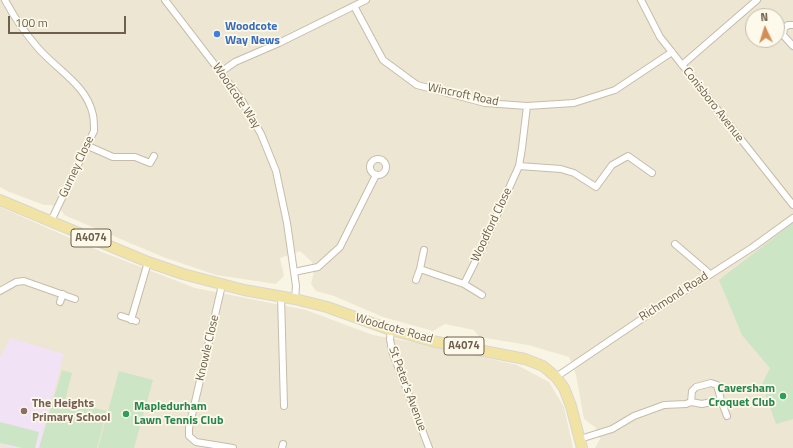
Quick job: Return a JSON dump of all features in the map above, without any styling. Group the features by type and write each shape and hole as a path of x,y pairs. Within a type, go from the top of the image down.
{"main road":[{"name":"A4074","path":"0,200 148,262 183,274 222,285 295,299"},
{"name":"Woodcote Road","path":"295,299 327,307 391,330 525,359 543,366 556,377 564,388 571,406 581,443"}],"street":[{"name":"Gurney Close","path":"5,0 16,20 38,49 80,88 88,100 93,116 94,131 51,221"},
{"name":"Woodcote Way","path":"165,0 241,99 261,134 276,171 287,223 296,286 295,299"},
{"path":"221,72 235,62 279,43 366,0"},
{"name":"Conisboro Avenue","path":"641,0 660,37 793,205"},
{"path":"682,65 757,0"},
{"name":"Wincroft Road","path":"354,6 383,60 417,85 486,103 527,106 574,103 614,90 672,52"},
{"path":"792,43 783,35 784,28 788,25 793,25"},
{"name":"Woodford Close","path":"464,284 519,166 527,106"},
{"path":"88,146 113,157 135,157 150,163"},
{"path":"147,170 154,156"},
{"path":"519,166 561,169 574,173 596,187 612,164 628,156 652,173"},
{"path":"294,272 318,267 340,247 376,175"},
{"name":"Richmond Road","path":"556,377 752,247 793,218"},
{"path":"675,244 710,274"},
{"path":"416,280 424,250"},
{"path":"121,316 133,320 148,262"},
{"path":"420,269 464,284 482,295"},
{"path":"0,291 16,282 24,281 75,299"},
{"name":"Knowle Close","path":"222,285 189,428 189,436 196,442 233,448"},
{"path":"60,302 63,294"},
{"path":"281,296 284,406"},
{"name":"St Peter's Avenue","path":"391,330 390,339 392,351 429,448"},
{"path":"691,402 692,391 696,387 711,383 717,385 727,416"},
{"path":"581,443 612,429 634,416 664,405 686,404 691,402 702,404 721,400"}],"shaded area":[{"path":"0,0 793,0 793,448 595,448 600,439 596,428 584,419 576,375 569,357 528,345 479,337 474,330 445,324 433,331 383,317 334,296 316,291 311,284 314,271 312,262 300,251 280,258 284,276 276,284 216,275 163,257 64,215 62,211 51,205 44,205 0,187"},
{"path":"0,207 102,252 195,288 306,310 373,335 444,348 517,365 549,382 564,407 573,448 0,448"},
{"name":"The Heights Primary School","path":"10,338 64,354 39,448 13,448 0,444 0,358"}],"green space":[{"path":"793,223 793,419 776,424 762,384 770,368 742,335 719,280"},
{"path":"62,370 72,373 65,401 107,411 97,448 39,448"},
{"name":"Mapledurham Lawn Tennis Club","path":"119,371 153,380 134,448 98,448"},
{"path":"0,422 39,432 35,448 22,448 0,443"}],"place":[{"name":"Woodcote Way News","path":"217,34"},
{"name":"Caversham Croquet Club","path":"783,396"},
{"name":"The Heights Primary School","path":"24,411"},
{"name":"Mapledurham Lawn Tennis Club","path":"126,414"}]}
